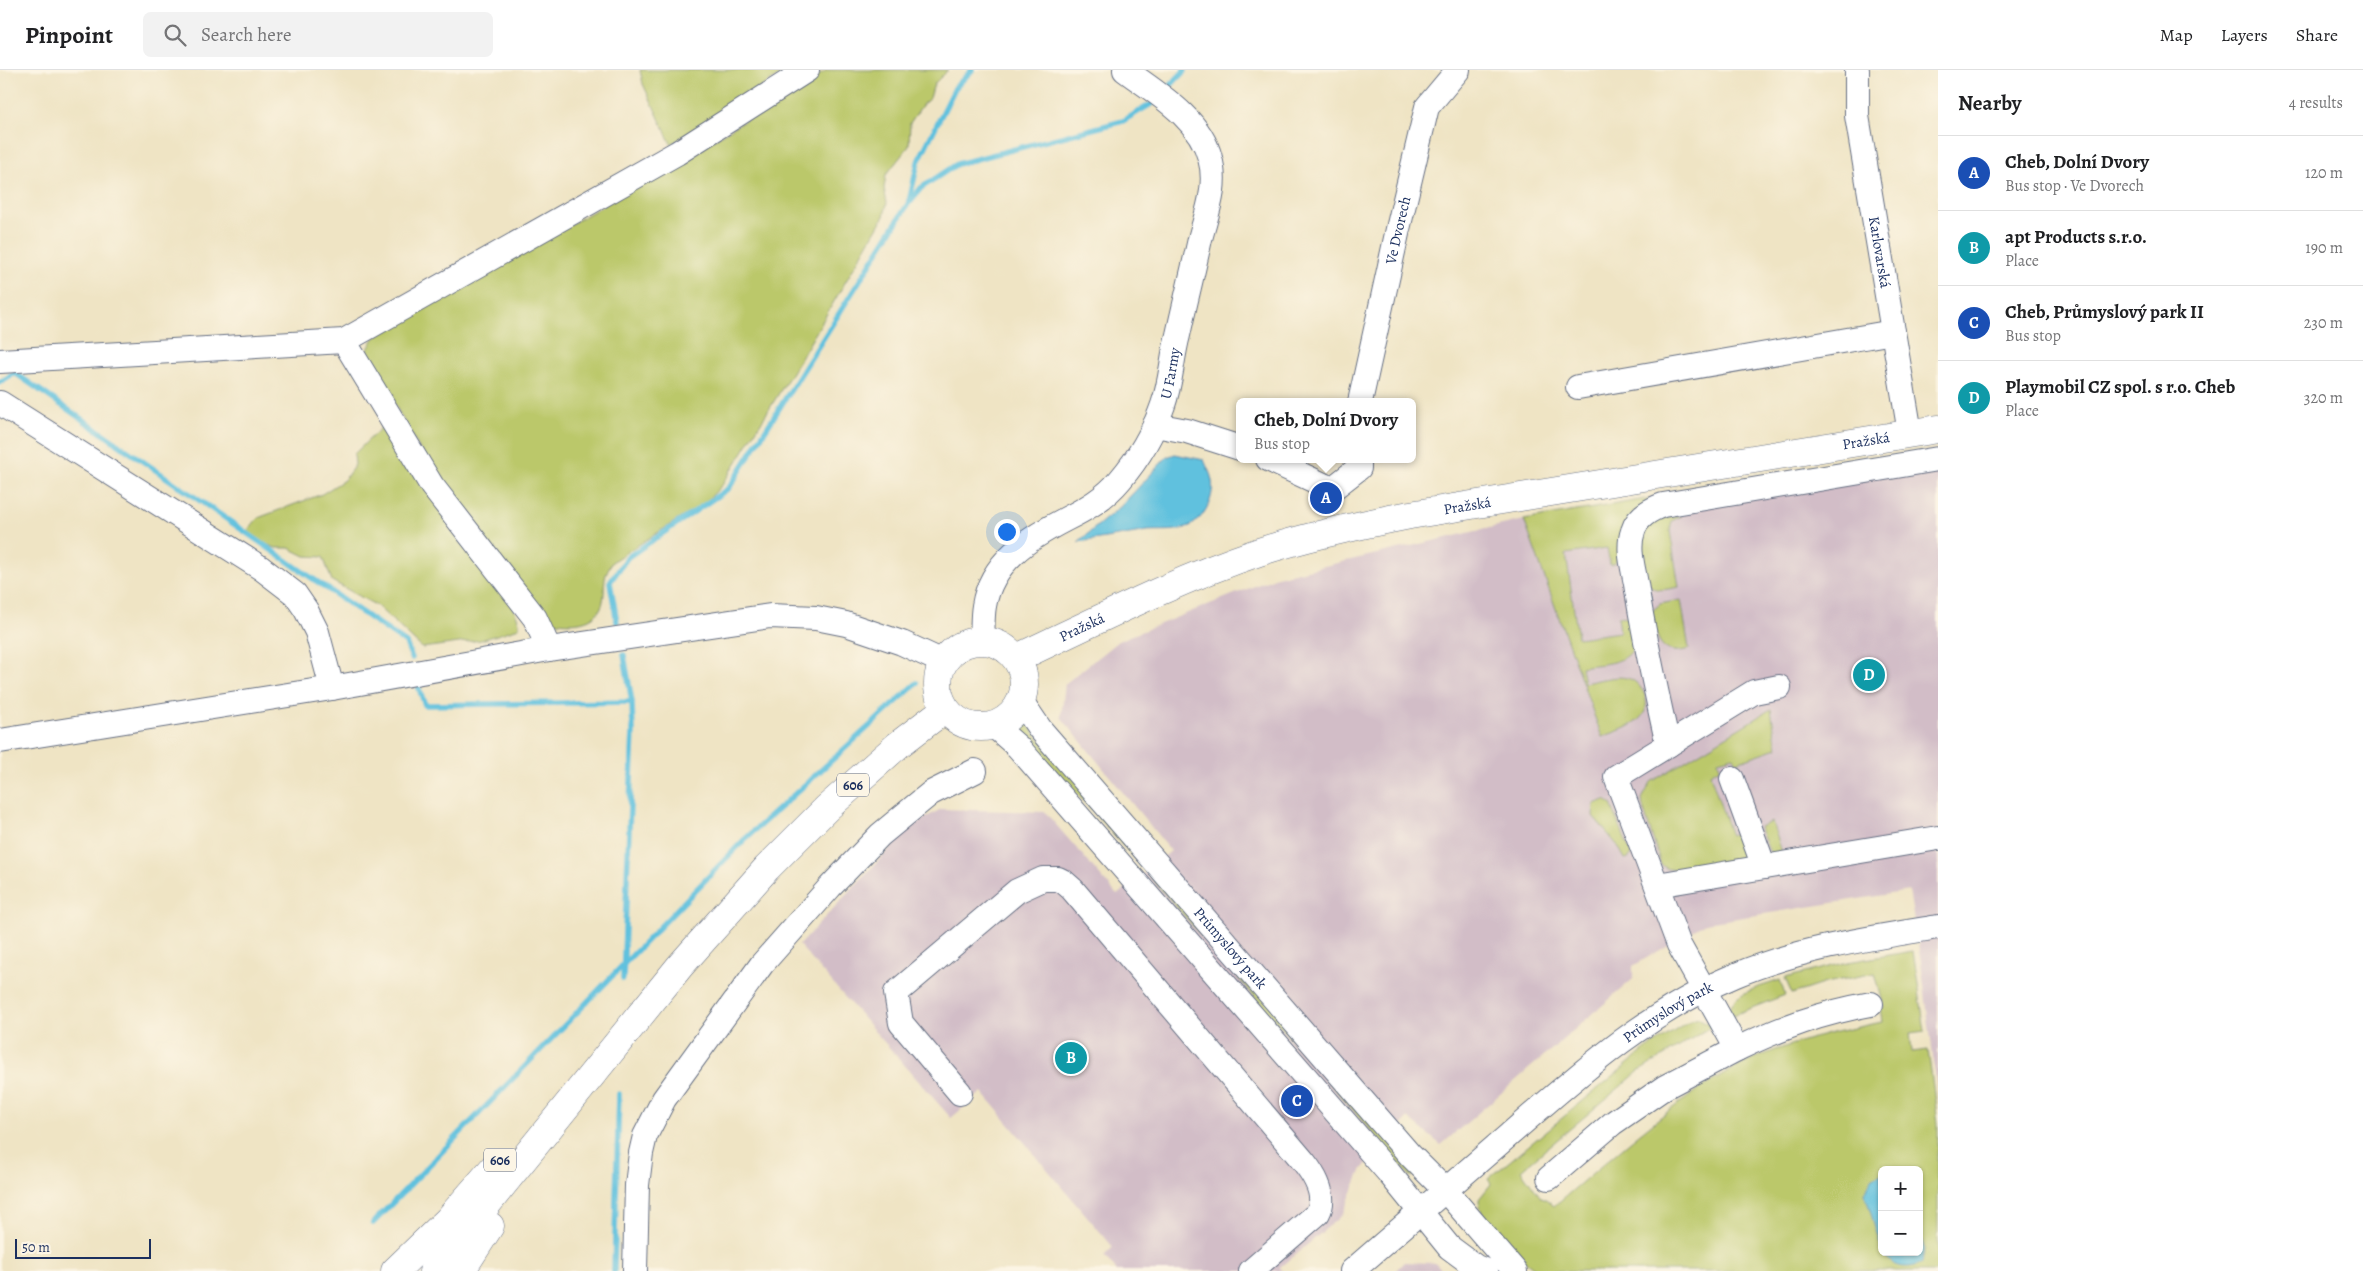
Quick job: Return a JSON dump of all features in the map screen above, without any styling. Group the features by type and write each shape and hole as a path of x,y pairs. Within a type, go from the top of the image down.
{"main road":[{"name":"Pražská","path":"1017,658 1207,572 1259,552 1358,525 1938,429"},
{"path":"982,640 995,642 1017,658 1024,679 1021,701 1010,716 993,725 980,727 966,725 954,718 945,709 939,698 938,674 943,662 960,646 982,640"},
{"name":"606","path":"433,1271 680,966 768,868 827,808 898,745 945,709"},
{"path":"461,1271 481,1239 531,1172 609,1054"},
{"name":"606","path":"395,1271 448,1220 536,1120 568,1088 609,1054"}],"street":[{"path":"0,361 344,341 677,153 807,70"},
{"name":"U Farmy","path":"982,640 984,606 989,586 1008,556 1027,542 1085,509 1111,490 1132,464 1155,425 1164,403 1177,337 1212,198 1213,171 1210,157 1200,133 1126,70"},
{"name":"Ve Dvorech","path":"1361,398 1402,210 1428,107 1458,70"},
{"name":"Karlovarská","path":"1857,70 1857,116 1910,433"},
{"path":"1578,387 1893,332"},
{"path":"344,341 432,486 535,618 548,649"},
{"path":"0,403 260,568 295,594 317,632 332,688"},
{"path":"1155,425 1187,431 1236,447"},
{"path":"1668,745 1641,618 1631,552 1632,533 1636,522 1650,510 1663,505 1938,459"},
{"path":"1277,463 1332,489 1359,468 1359,463"},
{"path":"0,741 332,688 548,649 748,618 789,616 846,624 886,637 943,662"},
{"path":"1737,1048 1679,944 1616,777 1754,692 1779,687"},
{"name":"Průmyslový park","path":"1021,701 1040,728 1410,1155 1445,1190"},
{"name":"Průmyslový park","path":"993,725 1018,747 1420,1212"},
{"path":"635,1271 637,1185 640,1153 645,1136 664,1099 762,964 830,887 880,835 902,816 931,793 975,772"},
{"path":"1732,778 1764,867"},
{"path":"1657,885 1938,838"},
{"path":"960,1094 901,1023 896,993 1017,891 1043,880 1058,879 1064,882 1212,1053 1304,1162 1315,1179 1322,1202 1318,1214 1251,1271"},
{"name":"Průmyslový park","path":"1352,1271 1606,1052 1656,1017 1736,975 1800,953 1847,942 1938,927"},
{"path":"1549,1178 1613,1123 1665,1087 1737,1048 1780,1028 1831,1011 1871,1004"},
{"path":"1445,1190 1515,1271"},
{"path":"1420,1212 1450,1247 1476,1267 1486,1271"}],"shaded area":[{"path":"1938,450 1938,1096 1921,962 1909,891 1706,923 1633,966 1633,979 1441,1145 1408,1118 1362,1169 1342,1215 1280,1268 1282,1271 1117,1271 1104,1256 1113,1247 982,1092 951,1118 799,945 911,826 941,809 1045,812 1117,895 1171,851 1061,717 1065,684 1118,641 1277,577 1524,520"},
{"path":"1404,1262 1436,1263 1443,1271 1395,1271"}],"green space":[{"path":"640,70 788,70 671,144 643,84"},
{"path":"827,70 948,70 934,84 930,98 923,104 910,123 909,146 886,175 884,188 887,203 884,216 805,351 723,484 706,502 613,561 606,573 602,605 592,617 570,623 547,620 433,473 366,353 374,338 656,175"},
{"path":"382,427 513,606 519,622 519,628 481,640 422,648 377,606 332,581 323,557 305,556 289,548 276,548 259,542 247,531 258,518 322,494 344,480 355,465 354,454"},
{"path":"1658,497 1621,534 1620,552 1614,563 1610,565 1607,548 1566,554 1578,638 1620,632 1618,616 1627,617 1634,630 1633,648 1623,659 1606,664 1581,667 1584,683 1622,677 1632,680 1644,693 1645,711 1640,718 1626,728 1602,737 1524,520"},
{"path":"1681,516 1672,521 1670,531 1679,587 1653,588 1647,581 1642,555 1642,535 1646,527 1653,522 1664,518"},
{"path":"1681,600 1689,649 1679,651 1664,647 1660,642 1652,611 1660,604"},
{"path":"1771,709 1777,748 1737,762 1734,756 1718,760 1720,768 1710,774 1731,836 1744,831 1749,850 1748,859 1678,870 1668,869 1661,865 1642,799 1651,782"},
{"path":"1025,722 1417,1172 1411,1177 1092,810 1016,729"},
{"path":"1605,800 1611,804 1631,854 1629,858 1625,859 1618,846 1593,816 1594,804"},
{"path":"1772,822 1783,855 1771,855 1759,827"},
{"path":"1913,951 1925,1031 1910,1033 1912,1052 1928,1050 1938,1123 1938,1271 1539,1271 1501,1240 1480,1209 1479,1199 1491,1184 1488,1179 1646,1049 1692,1020 1698,1018 1712,1026 1638,1072 1521,1170 1542,1199 1546,1199 1554,1206 1667,1112 1715,1079 1741,1065 1792,1044 1882,1022 1880,1009 1884,1007 1875,973 1826,983 1792,994 1785,978 1848,962"},
{"path":"1780,980 1785,995 1731,1016 1730,1008 1739,997 1756,988"}],"water":[{"path":"1175,454 1204,460 1211,476 1212,488 1209,502 1202,516 1197,521 1180,529 1147,531 1078,542 1120,507 1167,457"},
{"path":"1878,1176 1878,1237 1865,1194 1871,1179"},
{"path":"1923,1256 1922,1263 1911,1267 1895,1264 1886,1257"}],"waterway":[{"path":"909,202 918,162 955,88 972,70"},
{"path":"1165,91 1185,70"},
{"path":"617,622 610,582 628,557 729,488 908,204 921,188 957,164 1123,121 1153,103"},
{"path":"0,382 15,373 406,643 412,658"},
{"path":"623,979 633,731 632,702 624,655"},
{"path":"373,1223 744,840 917,683"},
{"path":"418,686 425,705 632,702"},
{"path":"614,1271 619,1094"}],"place":[{"name":"Cheb, Dolní Dvory","path":"1326,498"},
{"name":"Playmobil CZ spol. s r.o. Cheb","path":"1869,675"},
{"name":"apt Products s.r.o.","path":"1071,1058"},
{"name":"Cheb, Průmyslový park II","path":"1297,1101"}]}
